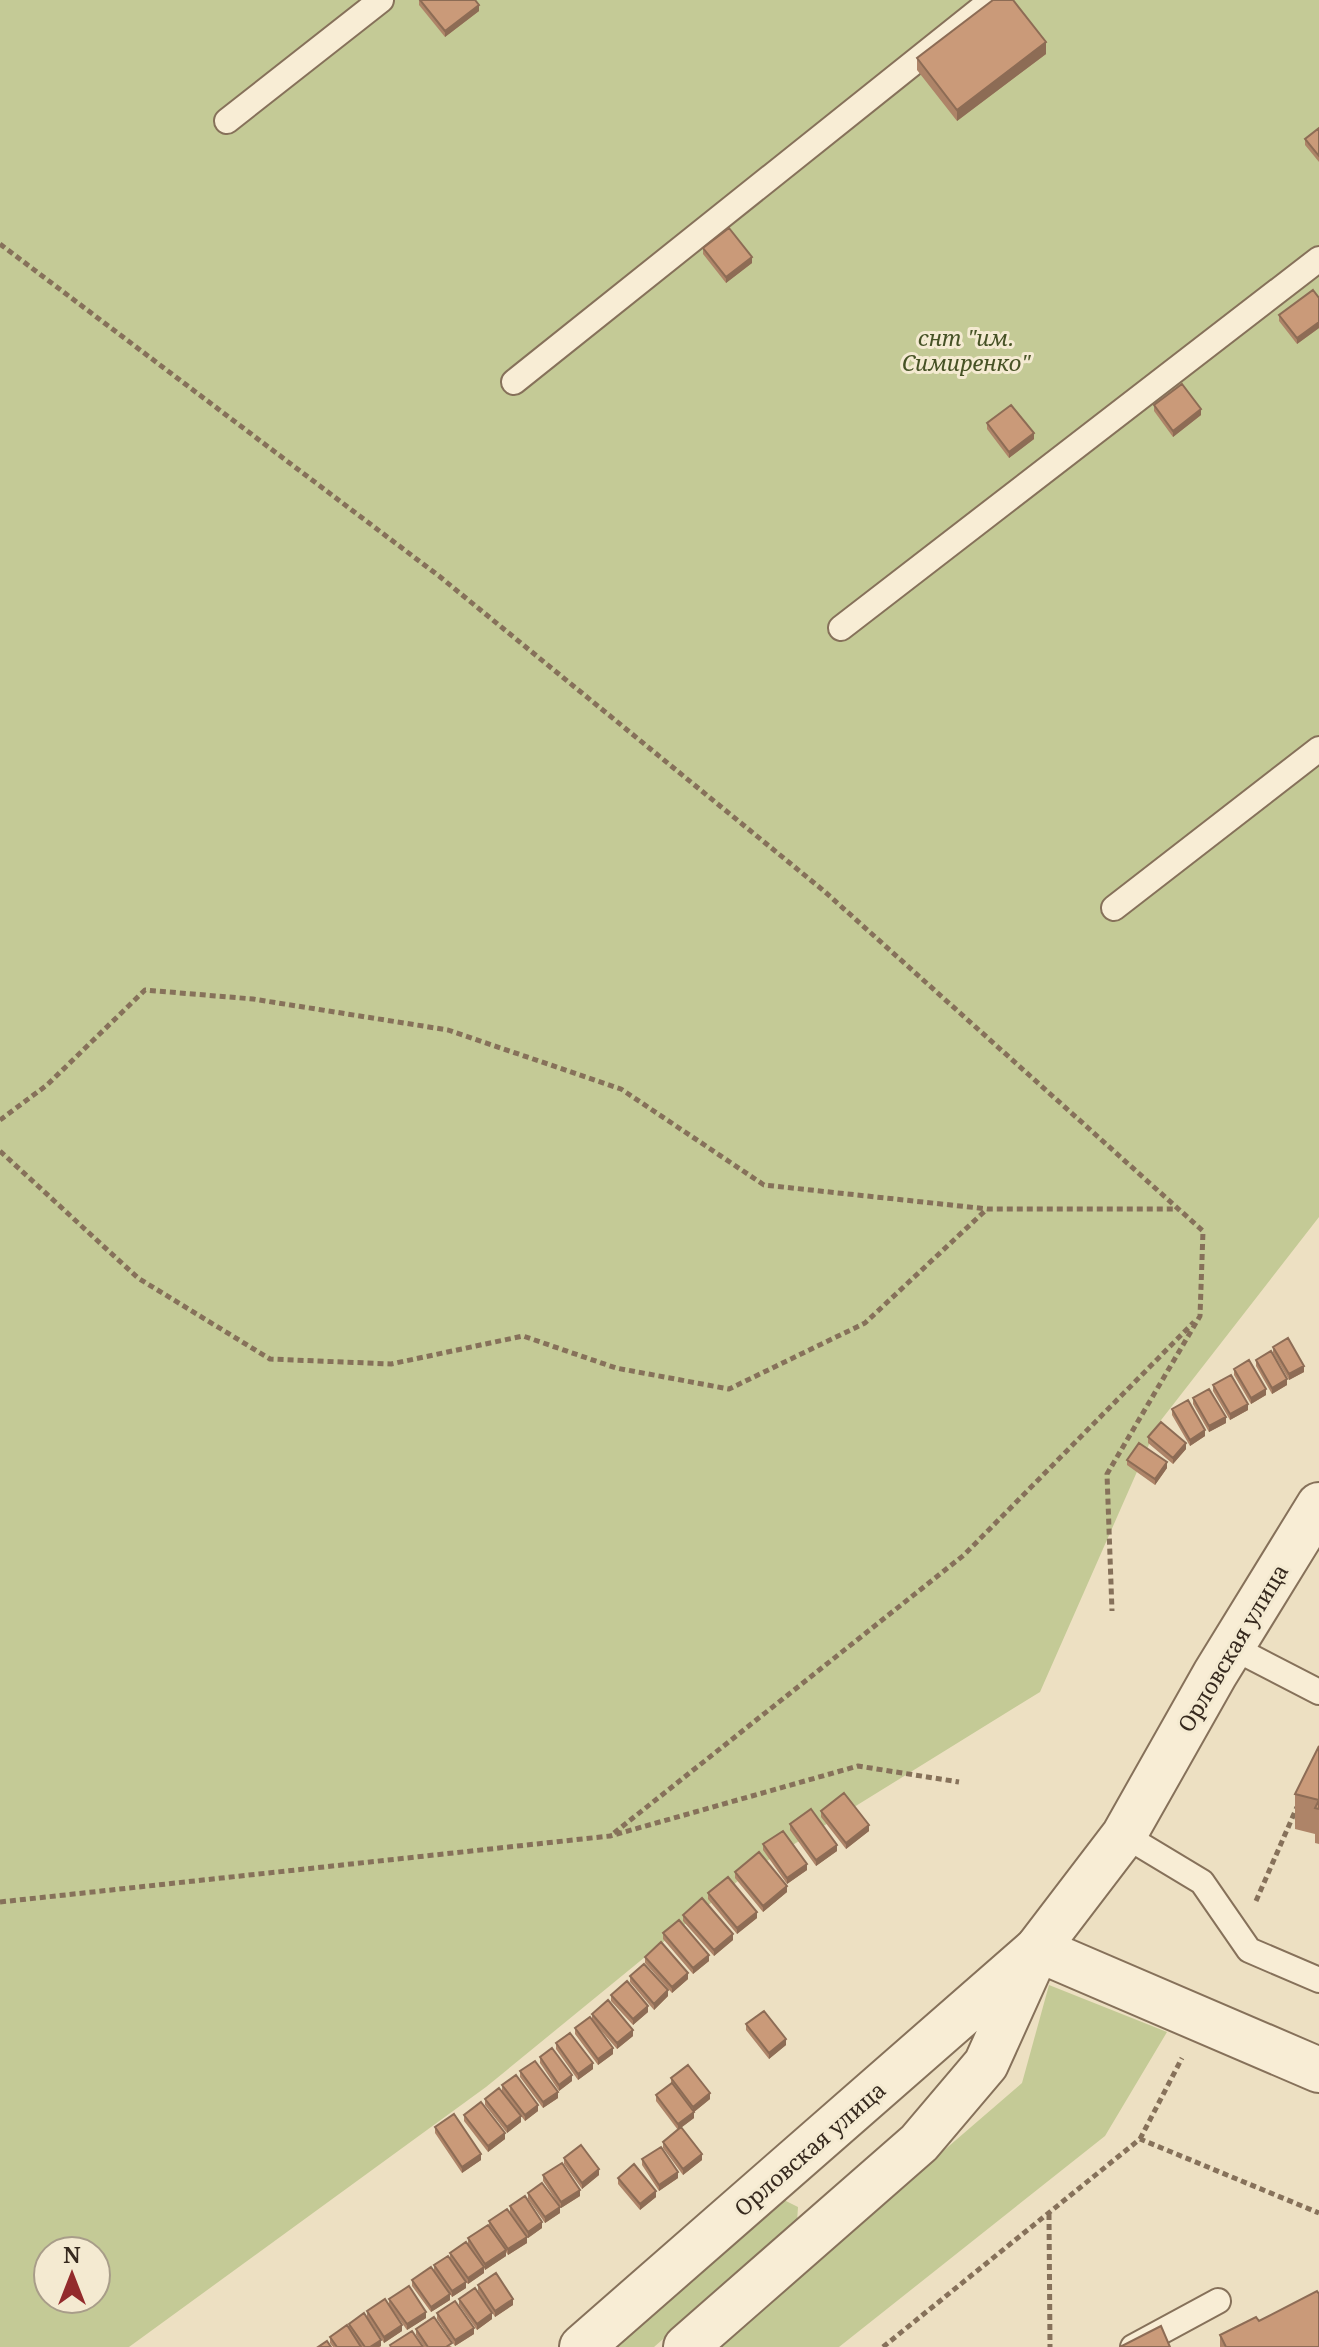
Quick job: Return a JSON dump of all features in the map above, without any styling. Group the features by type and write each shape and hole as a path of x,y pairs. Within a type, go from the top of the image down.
{"street":[{"name":"Орловская улица","path":"582,2347 1037,1949 1124,1835 1232,1647 1319,1505"},
{"name":"Орловская улица","path":"686,2347 919,2143 986,2064 1037,1949"},
{"path":"1037,1949 1319,2070"}],"lane":[{"path":"227,121 381,0"},
{"path":"514,382 992,0"},
{"path":"841,628 1319,259"},
{"path":"1114,908 1319,749"},
{"path":"1232,1647 1319,1692"},
{"path":"1124,1835 1202,1882 1249,1950 1319,1980"},
{"path":"1133,2347 1218,2301"}],"path":[{"path":"0,244 439,576 824,891 1203,1231 1200,1316 1107,1474 1112,1611"},
{"path":"0,1120 47,1085 145,990 253,999 448,1030 621,1089 764,1185 988,1209 1179,1209"},
{"path":"0,1151 138,1278 270,1359 391,1364 523,1336 616,1368 729,1389 865,1323 988,1209"},
{"path":"610,1836 964,1555 1200,1316"},
{"path":"0,1902 610,1836 858,1766 959,1782"},
{"path":"883,2347 1140,2139 1319,2213"},
{"path":"1049,2213 1050,2347"}],"green space":[{"name":"снт \"им. Симиренко\"","path":"0,0 1319,0 1319,1217 1158,1424 1040,1692 749,1872 486,2087 129,2347 0,2347"},
{"path":"1049,1985 1167,2032 1105,2136 839,2347 716,2347 1022,2083"},
{"path":"784,2200 798,2207 797,2222 654,2347 609,2347"}],"building":[{"path":"420,0 475,0 479,5 445,31"},
{"path":"993,0 1013,0 1046,42 957,110 917,58"},
{"path":"1319,128 1319,156 1305,139"},
{"path":"729,228 752,257 726,277 703,248"},
{"path":"1313,290 1319,298 1319,322 1297,338 1279,315"},
{"path":"1182,384 1201,409 1173,431 1154,405"},
{"path":"1011,405 1034,433 1009,452 987,423"},
{"path":"1288,1338 1304,1366 1289,1374 1273,1347"},
{"path":"1271,1351 1287,1379 1272,1388 1256,1360"},
{"path":"1249,1360 1266,1389 1251,1398 1234,1369"},
{"path":"1231,1375 1248,1404 1230,1414 1213,1385"},
{"path":"1209,1389 1226,1417 1209,1426 1193,1398"},
{"path":"1188,1400 1205,1430 1190,1440 1172,1409"},
{"path":"1161,1422 1186,1443 1173,1458 1148,1437"},
{"path":"1139,1443 1167,1462 1155,1479 1127,1460"},
{"path":"1319,1746 1319,1800 1295,1794"},
{"path":"844,1793 869,1825 846,1843 821,1811"},
{"path":"811,1809 837,1845 816,1860 790,1824"},
{"path":"783,1831 807,1864 787,1878 763,1844"},
{"path":"759,1852 787,1886 763,1906 735,1872"},
{"path":"728,1877 757,1912 737,1928 708,1893"},
{"path":"702,1898 733,1934 714,1950 683,1915"},
{"path":"679,1920 709,1955 693,1968 663,1933"},
{"path":"661,1942 688,1973 672,1987 645,1957"},
{"path":"644,1964 668,1990 654,2004 630,1976"},
{"path":"627,1981 648,2006 633,2019 611,1995"},
{"path":"608,2000 633,2030 617,2043 592,2014"},
{"path":"764,2011 786,2039 769,2053 746,2024"},
{"path":"590,2017 613,2048 598,2059 575,2028"},
{"path":"570,2033 593,2063 578,2074 556,2043"},
{"path":"552,2048 572,2075 559,2085 540,2057"},
{"path":"535,2061 558,2092 543,2102 520,2071"},
{"path":"688,2065 710,2093 693,2107 671,2078"},
{"path":"516,2075 538,2105 525,2115 502,2085"},
{"path":"672,2083 694,2112 678,2124 656,2095"},
{"path":"499,2088 521,2116 507,2127 485,2099"},
{"path":"481,2102 505,2133 488,2146 464,2115"},
{"path":"454,2114 481,2154 462,2167 435,2127"},
{"path":"681,2127 702,2154 683,2169 663,2142"},
{"path":"581,2145 599,2169 582,2183 564,2158"},
{"path":"661,2147 678,2172 659,2185 642,2159"},
{"path":"562,2163 580,2190 561,2202 543,2175"},
{"path":"634,2164 656,2191 640,2204 618,2178"},
{"path":"542,2183 560,2207 545,2217 528,2193"},
{"path":"525,2196 542,2222 528,2232 510,2206"},
{"path":"507,2209 527,2237 508,2249 489,2221"},
{"path":"488,2225 506,2250 485,2264 468,2238"},
{"path":"466,2242 484,2267 468,2278 450,2253"},
{"path":"448,2256 466,2282 452,2291 434,2265"},
{"path":"431,2267 450,2294 431,2307 412,2280"},
{"path":"496,2273 513,2299 495,2311 478,2285"},
{"path":"409,2286 426,2312 407,2324 389,2299"},
{"path":"475,2288 492,2313 477,2324 459,2299"},
{"path":"1317,2291 1319,2347 1226,2347 1220,2335 1256,2317 1259,2321"},
{"path":"385,2299 402,2325 384,2337 367,2311"},
{"path":"455,2301 474,2328 455,2340 437,2313"},
{"path":"364,2313 381,2340 370,2347 365,2347 349,2324"},
{"path":"434,2317 452,2343 446,2347 428,2347 416,2329"},
{"path":"347,2325 361,2347 337,2347 330,2337"},
{"path":"1161,2326 1170,2347 1120,2347"},
{"path":"412,2331 423,2347 391,2347 390,2345"}]}
